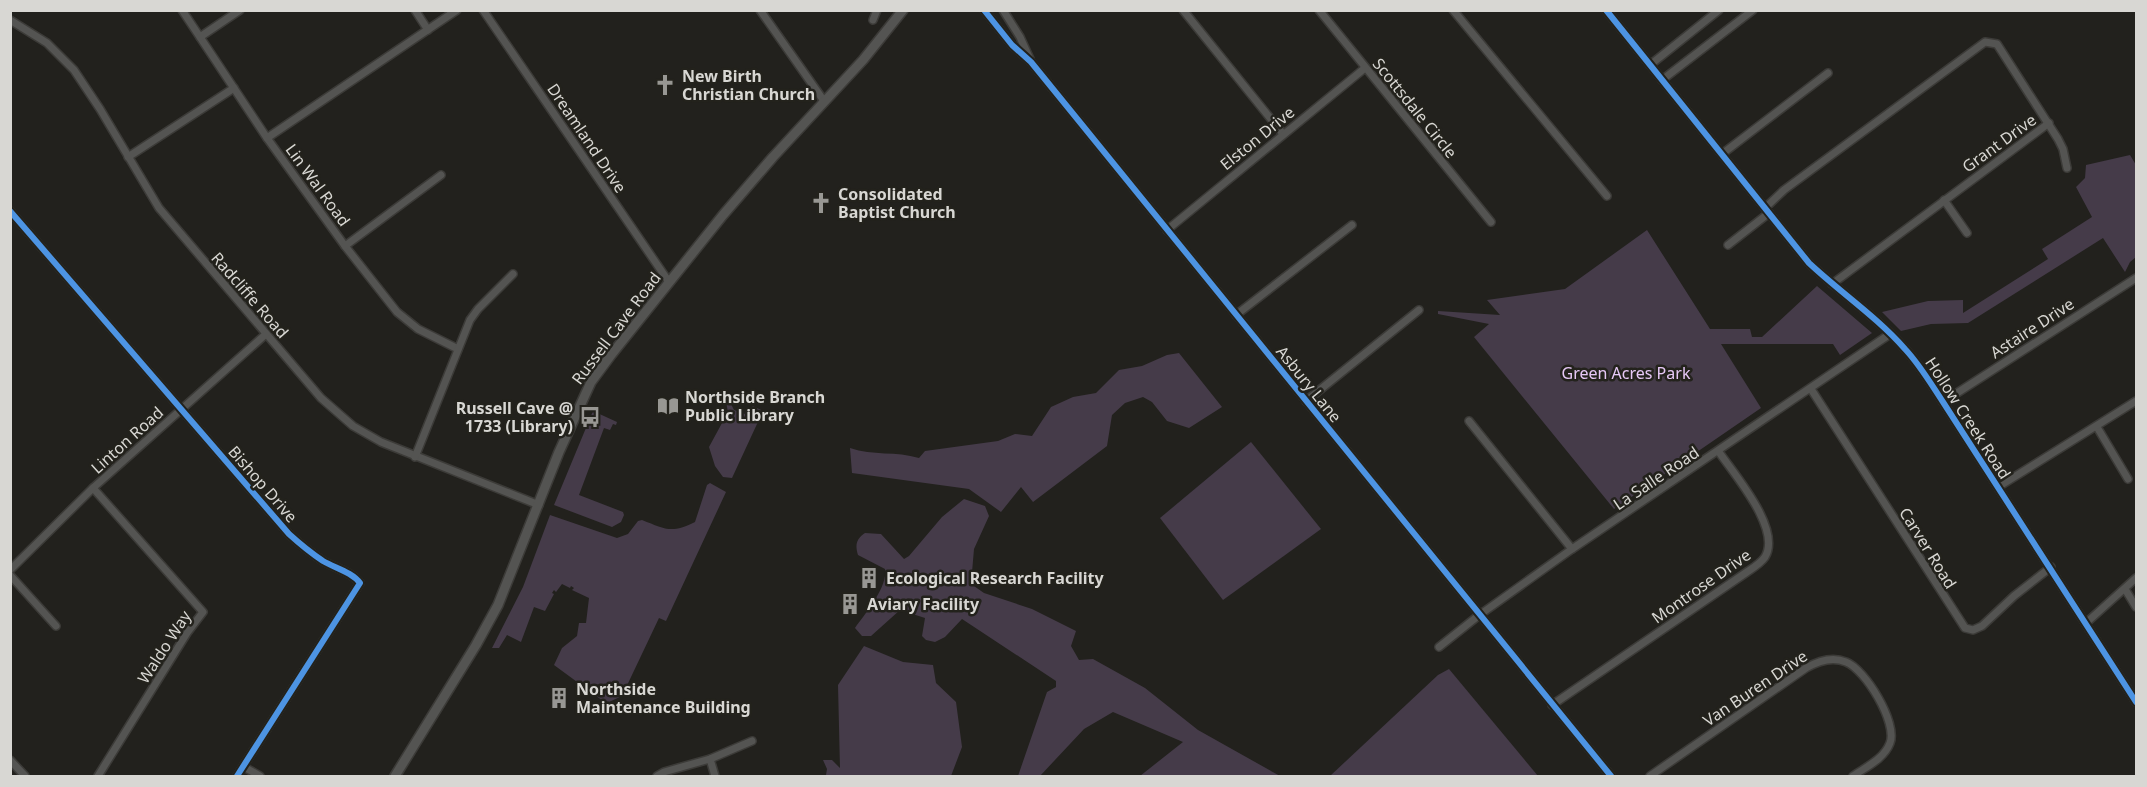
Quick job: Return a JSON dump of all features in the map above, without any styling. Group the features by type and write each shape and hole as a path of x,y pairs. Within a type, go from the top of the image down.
{"main road":[{"name":"Russell Cave Road","path":"395,777 488,625 539,505 563,441 591,382 740,195 863,60 903,10"}],"street":[{"name":"Lin Wal Road","path":"182,10 267,138 345,246 397,312 435,339 459,349"},
{"path":"200,37 240,10"},
{"path":"415,10 428,30"},
{"path":"267,138 457,10"},
{"name":"Dreamland Drive","path":"483,10 669,282"},
{"path":"760,10 824,101"},
{"path":"873,20 877,10"},
{"name":"Asbury Lane","path":"984,10 1012,45 1031,62 1478,616 1611,777"},
{"name":"Asbury Lane","path":"1003,10 1020,37 1031,62"},
{"path":"1183,10 1283,134"},
{"name":"Scottsdale Circle","path":"1319,10 1491,222"},
{"path":"1453,10 1607,196"},
{"name":"Hollow Creek Road","path":"1606,10 1804,257 1832,284 1876,320 1911,356 2136,702"},
{"path":"1650,65 1719,10"},
{"path":"1662,80 1753,10"},
{"name":"Radcliffe Road","path":"10,20 47,43 74,70 91,94 159,208 321,398 337,413 365,434 539,505"},
{"name":"Grant Drive","path":"1767,210 1803,177 1985,42 1997,44 2049,123 1832,284"},
{"name":"Elston Drive","path":"1167,230 1365,68"},
{"path":"1722,154 1828,73"},
{"path":"128,157 234,88"},
{"path":"2049,123 2063,149 2067,168"},
{"path":"345,246 441,175"},
{"path":"1944,200 1967,233"},
{"path":"1728,245 1767,210"},
{"name":"Bishop Drive","path":"10,211 289,534 323,560 355,576 360,583 237,777"},
{"path":"1236,315 1352,225"},
{"path":"415,456 470,320 513,274"},
{"name":"Astaire Drive","path":"1943,402 2136,278"},
{"path":"1306,401 1419,310"},
{"name":"Linton Road","path":"10,570 93,488 266,334"},
{"name":"La Salle Road","path":"1439,647 1478,616 1572,549 1719,452 1890,334"},
{"name":"Carver Road","path":"1811,389 1965,628 1977,629 2050,567"},
{"path":"1998,487 2136,401"},
{"path":"1469,421 1572,549"},
{"path":"2097,427 2128,479"},
{"name":"Montrose Drive","path":"1552,705 1747,572 1765,557 1768,543 1765,523 1719,452"},
{"name":"Waldo Way","path":"93,488 203,612 187,633 98,777"},
{"path":"10,575 56,626"},
{"path":"2086,623 2136,578"},
{"path":"2125,589 2136,607"},
{"name":"Van Buren Drive","path":"1650,777 1806,668 1830,659 1848,662 1857,669 1889,718 1893,731 1890,744 1880,758 1853,777"},
{"path":"657,777 664,772 710,759 752,741"},
{"path":"710,759 715,777"},
{"path":"10,760 25,777"},
{"path":"244,767 260,777"}],"green space":[{"path":"2130,155 2136,165 2136,257 2130,262 2125,272 2103,238 1968,323 1931,324 1901,331 1882,312 1928,301 1963,300 1963,313 2048,259 2042,249 2092,217 2076,187 2085,178 2086,165"},
{"name":"Green Acres Park","path":"1647,230 1710,329 1750,329 1752,337 1762,337 1817,286 1872,333 1840,355 1833,344 1721,344 1761,408 1614,509 1474,337 1489,324 1438,314 1438,311 1500,315 1487,300 1565,289"},
{"path":"1179,353 1222,407 1189,428 1167,421 1152,402 1143,397 1125,403 1112,415 1107,446 1033,502 1021,487 1001,512 969,489 852,473 850,448 919,458 925,451 998,441 1015,434 1032,436 1051,407 1073,397 1096,393 1119,370 1142,366 1167,355"},
{"path":"728,398 734,410 745,414 753,406 763,411 732,478 723,477 715,466 709,447 728,412 726,402"},
{"path":"593,411 617,422 610,430 604,428 579,495 623,512 621,522 612,527 554,505"},
{"path":"1251,442 1321,529 1223,600 1160,518"},
{"path":"710,483 726,492 666,621 659,618 622,696 609,702 603,701 554,665 562,648 577,636 579,623 586,623 589,598 572,590 574,588 571,586 570,588 562,584 556,592 554,590 545,611 534,607 521,642 507,635 499,648 492,648 523,587 550,515 617,538 628,534 638,521 642,520 663,528 680,528 695,522 707,485"},
{"path":"964,499 985,506 989,516 974,549 971,584 984,593 1032,609 1076,631 1071,646 1079,660 1093,659 1145,688 1198,730 1280,776 1140,776 1183,742 1113,712 1084,729 1040,776 1018,776 1047,692 1056,687 1056,681 962,619 945,637 935,642 926,640 922,636 925,618 900,610 871,636 862,636 855,628 875,600 885,576 885,569 858,555 858,540 865,533 881,534 904,559 942,517"},
{"path":"864,646 903,662 933,665 936,683 956,702 962,747 951,776 826,775 827,769 823,760 832,760 840,768 838,685"},
{"path":"1449,669 1538,776 1330,776 1438,675"}],"cycle path":[{"path":"984,10 1012,45 1031,62 1611,776"},
{"path":"1606,10 1809,263 1883,326 1916,362 2136,702"},
{"path":"10,211 289,534 319,558 348,573 360,583 237,776"}],"place":[{"name":"New Birth Christian Church","path":"665,85"},
{"name":"Consolidated Baptist Church","path":"821,203"},
{"name":"Northside Branch Public Library","path":"668,406"},
{"name":"Russell Cave @ 1733 (Library)","path":"590,417"},
{"name":"Ecological Research Facility","path":"869,578"},
{"name":"Aviary Facility","path":"850,604"},
{"name":"Northside Maintenance Building","path":"559,698"}]}
